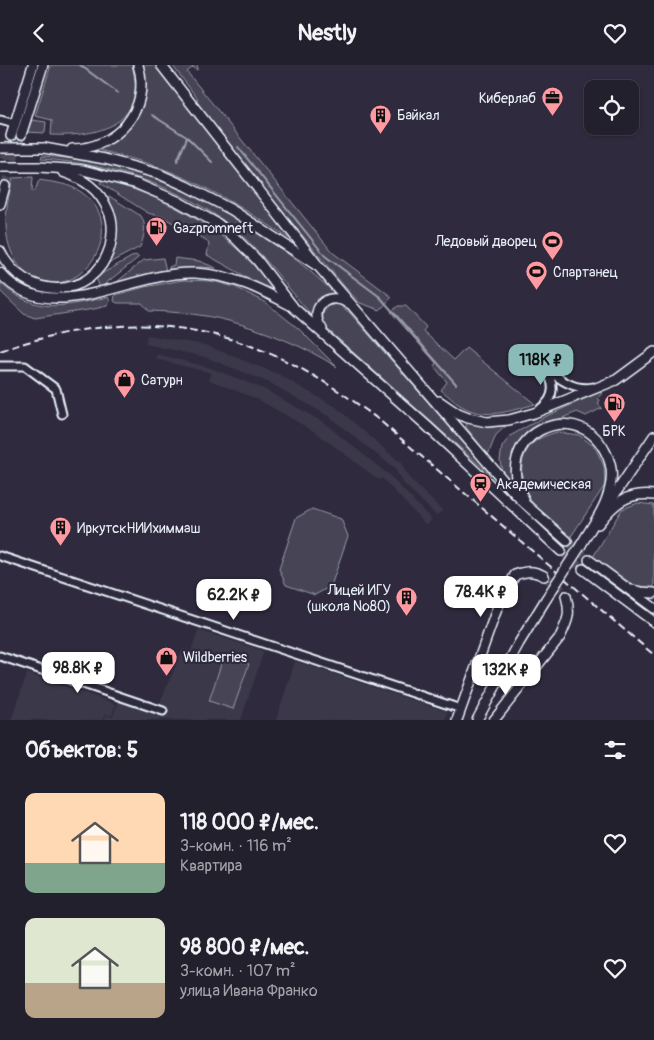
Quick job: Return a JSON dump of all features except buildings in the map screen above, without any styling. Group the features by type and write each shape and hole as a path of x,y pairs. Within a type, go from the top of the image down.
{"main road":[{"path":"11,136 33,65"},
{"path":"21,135 43,65"},
{"path":"0,148 77,149 96,145 110,138 126,124 136,110 141,97 142,81 138,65"},
{"path":"161,65 350,304 502,479 567,541"},
{"path":"55,149 130,165 159,174 186,186 252,223 319,267"},
{"path":"0,167 44,167 84,170 119,179 147,188 195,211 218,225 243,246 265,270 294,308 427,427 561,551"},
{"path":"0,251 8,264 21,277 36,285 50,289 63,288 79,283 91,276 103,263 113,229 105,201 90,184 66,173 44,167"},
{"path":"0,204 5,186"},
{"path":"0,273 10,283 24,292 41,298 54,298 71,297 169,274 196,273 252,285 294,308"},
{"path":"330,340 317,322 316,312 323,302 330,299 342,299 350,304"},
{"path":"418,382 454,411 478,421 497,422 534,413 616,380 654,352"},
{"path":"534,511 522,494 516,479 516,463 521,448 531,436 555,424 571,424 587,431 604,448 610,463 612,479 606,501 581,545"},
{"path":"477,720 546,599 654,436"},
{"path":"581,545 618,502 638,494 654,495"},
{"path":"589,560 654,608"},
{"path":"583,569 654,622"},
{"path":"457,720 494,615 515,575 526,571 544,576"},
{"path":"620,584 635,591 654,593"},
{"path":"494,720 560,637 568,621 570,609 566,596"},
{"path":"484,720 507,665"}],"street":[{"path":"0,120 15,124"},
{"path":"534,413 546,404 553,391 548,374 534,360 573,386 584,388 602,385"},
{"path":"0,366 25,366 56,389 62,414"},
{"path":"0,555 461,709"},
{"path":"0,656 163,711"}],"shaded area":[{"path":"51,65 132,65 135,85 133,102 126,114 102,130 69,135 51,135 52,120 35,116"},
{"path":"141,65 157,65 293,238 290,239 234,204 191,181 146,163 95,149 133,119"},
{"path":"172,65 197,65 197,70 193,67 187,72 332,252 392,297 380,310 360,303 344,286 195,101 198,99"},
{"path":"32,120 46,122 45,133 27,132"},
{"path":"42,156 106,164 144,174 169,184 220,209 245,224 292,257 334,293 330,293 318,300 312,311 312,316 244,237 213,213 190,200 142,179 92,166 41,159"},
{"path":"33,177 32,191 35,191 39,180 63,184 76,189 94,204 102,222 101,242 93,259 80,274 63,282 44,282 24,272 16,262 11,251 6,228 6,216 13,178"},
{"path":"102,180 124,186 166,203 207,226 243,255 267,279 273,289 270,290 207,255 209,244 206,240 162,217 148,213 100,183"},
{"path":"109,196 141,216 144,227 144,235 140,247 111,262 109,261 115,245 116,223 108,200"},
{"path":"135,255 139,257 100,288 96,277"},
{"path":"163,258 166,271 119,283 118,281 144,260"},
{"path":"175,258 199,261 216,268 169,269 169,267 174,265"},
{"path":"183,280 212,281 235,287 265,302 299,329 337,367 298,346 271,334 243,325 199,315 149,311 142,303 117,303 114,301 115,295"},
{"path":"0,283 26,300 39,304 51,306 64,305 108,297 110,302 107,306 94,309 35,318 24,314 0,291"},
{"path":"338,304 349,312 467,447 511,493 326,328 323,322 323,313 329,306"},
{"path":"398,306 406,306 426,327 423,331 454,360 466,348 535,404 490,414 472,411 457,403 441,390 447,382 434,366 436,363 391,312"},
{"path":"147,335 205,345 278,374 336,407 401,463 409,478 443,511 436,515 403,483 394,468 328,416 270,383 205,357 145,344"},
{"path":"157,354 211,368 264,389 323,422 389,475 432,520 426,525 382,478 379,480 315,432 259,400 209,380 211,373 156,359"},
{"path":"600,392 602,393 598,398 600,400 598,404 602,408 586,416 577,412 547,424 537,429 520,443 512,462 514,486 502,471 500,460 502,447 510,436 542,418"},
{"path":"469,422 488,427 506,426 496,435 488,455 466,427"},
{"path":"557,432 579,435 595,447 604,466 605,485 570,538 533,504 523,481 522,464 528,449 541,438"},
{"path":"638,503 654,505 654,588 633,585 593,557 622,509"},
{"path":"312,509 341,519 348,536 331,586 315,595 286,585 279,569 296,518"},
{"path":"198,630 264,651 241,720 104,720 106,715 113,717 120,695 158,707 183,649 191,651"},
{"path":"224,655 249,664 233,709 209,701"},
{"path":"295,661 448,712 445,720 276,720"},
{"path":"27,673 116,704 112,716 105,714 103,720 11,720"}],"waterway":[{"path":"80,65 118,93"},
{"path":"152,115 188,138 212,162"},
{"path":"177,161 187,138"},
{"path":"238,147 325,256 380,297 456,384"}],"tunnel":[{"path":"5,186 21,135"},
{"path":"0,172 11,136"},
{"path":"567,541 589,560"},
{"path":"561,551 583,569"},
{"path":"544,576 559,587 566,596"}],"railway":[{"path":"0,351 53,336 104,327 152,326 199,331 245,344 290,363 334,388 379,420 654,655"}],"place":[{"name":"Киберлаб","path":"552,117"},
{"name":"Байкал","path":"381,134"},
{"name":"Gazpromneft","path":"157,247"},
{"name":"Ледовый дворец","path":"553,260"},
{"name":"Спартанец","path":"537,291"},
{"name":"Сатурн","path":"125,399"},
{"name":"БРК","path":"614,422"},
{"name":"Академическая","path":"480,503"},
{"name":"ИркутскНИИхиммаш","path":"61,547"},
{"name":"Лицей ИГУ (школа №80)","path":"407,617"},
{"name":"Wildberries","path":"167,676"}]}
